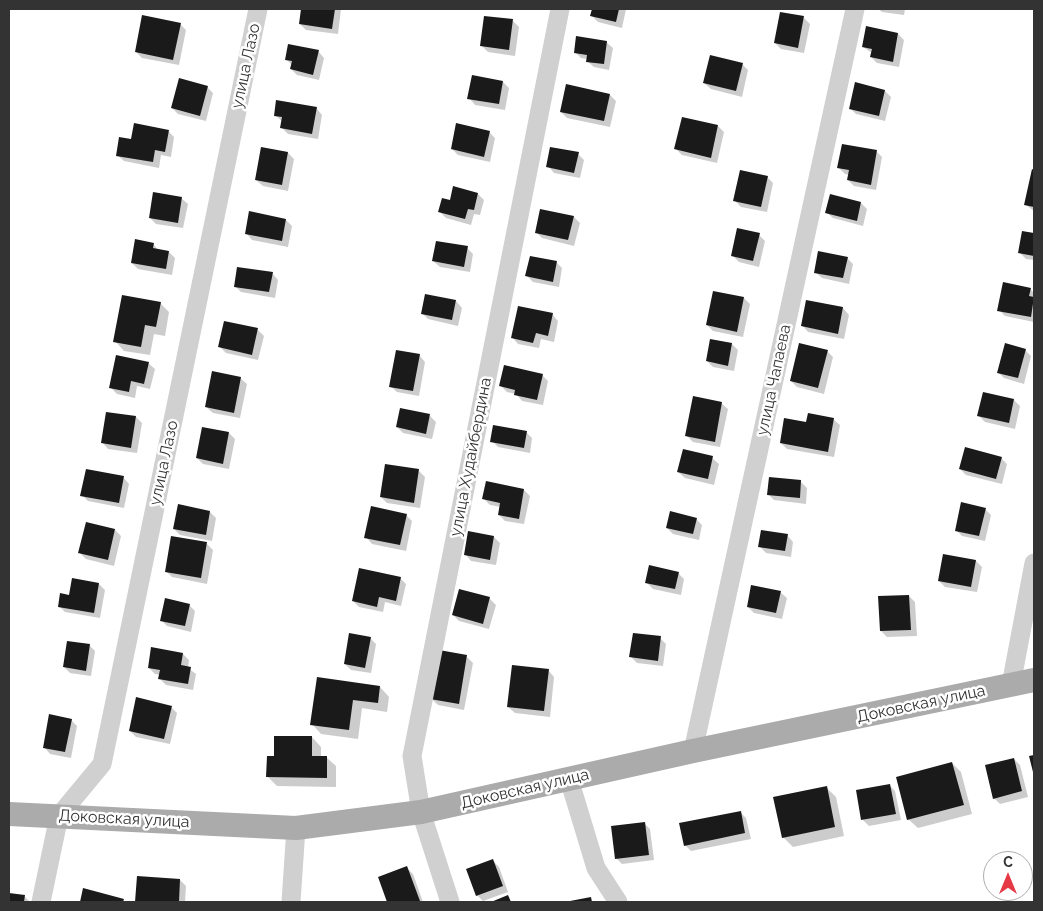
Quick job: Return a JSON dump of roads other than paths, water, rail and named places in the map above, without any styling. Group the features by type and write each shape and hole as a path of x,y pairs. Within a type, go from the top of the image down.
{"main road":[{"name":"Доковская улица","path":"9,814 296,828 421,812 693,751 1034,680"}],"street":[{"name":"улица Лазо","path":"41,902 58,816 102,764 258,9"},
{"name":"улица Худайбердина","path":"450,902 421,812 412,756 560,9"},
{"name":"улица Чапаева","path":"693,751 855,9"},
{"path":"1011,685 1034,563"},
{"path":"569,779 596,868 618,902"},
{"path":"291,902 296,828"}]}
